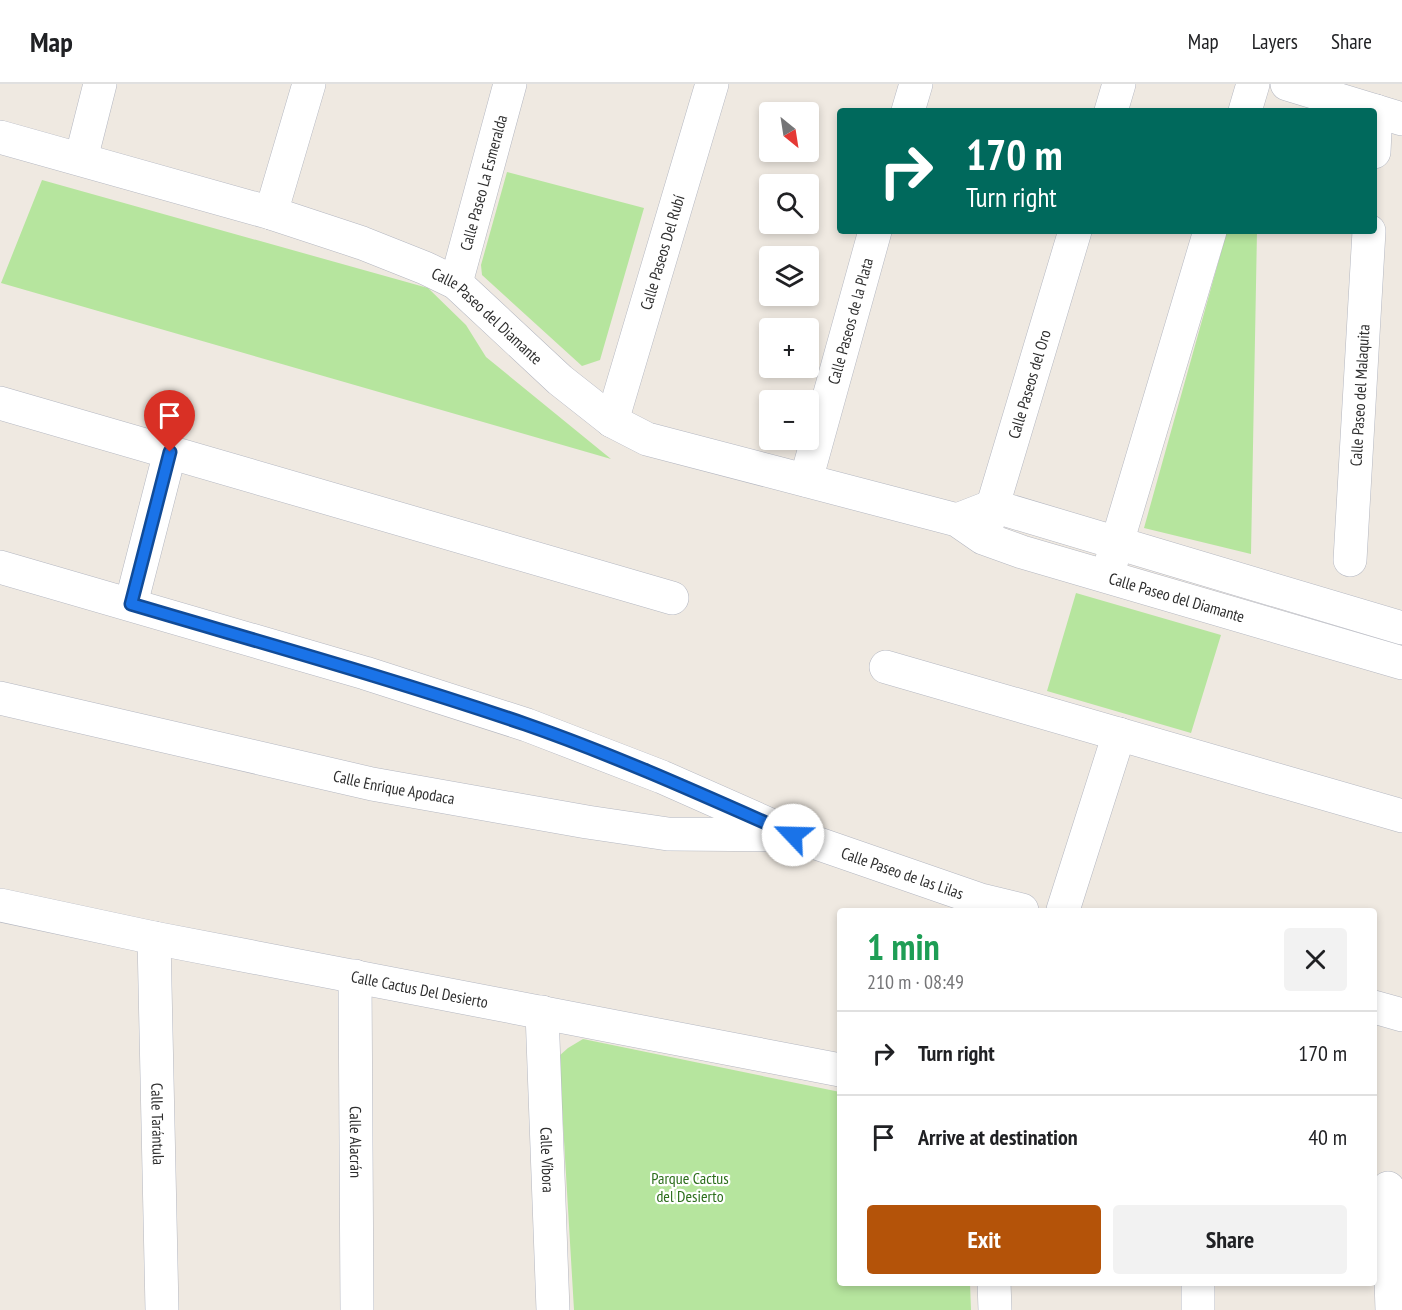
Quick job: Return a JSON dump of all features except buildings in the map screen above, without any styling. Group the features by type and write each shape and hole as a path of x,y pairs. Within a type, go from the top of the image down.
{"street":[{"path":"81,159 100,84"},
{"path":"271,213 309,84"},
{"name":"Calle Paseo La Esmeralda","path":"456,283 510,84"},
{"name":"Calle Paseos Del Rubí","path":"612,421 712,84"},
{"path":"909,108 916,84"},
{"path":"1112,108 1119,84"},
{"path":"1246,108 1253,84"},
{"path":"1287,84 1366,108"},
{"path":"1377,145 1389,115"},
{"name":"Calle Paseo del Diamante","path":"0,137 271,213 362,243 425,268 456,283 560,380 612,421 647,439 806,480 970,529 1108,577 1402,663"},
{"name":"Calle Paseos de la Plata","path":"806,480 874,234"},
{"name":"Calle Paseos del Oro","path":"993,506 1074,234"},
{"path":"1108,577 1208,234"},
{"name":"Calle Paseo del Malaquita","path":"1350,560 1369,234"},
{"path":"0,403 672,598"},
{"path":"131,604 170,452"},
{"path":"970,529 993,506 1402,628"},
{"name":"Calle Paseo de las Lilas","path":"0,567 365,673 527,725 662,777 793,835 981,905 1006,908"},
{"path":"1268,624 1278,590"},
{"path":"886,667 1402,816"},
{"name":"Calle Enrique Apodaca","path":"0,698 372,784 587,822 668,834 793,835"},
{"path":"1064,908 1119,734"},
{"name":"Calle Cactus Del Desierto","path":"0,904 154,938 837,1069"},
{"name":"Calle Tarántula","path":"154,938 162,1310"},
{"name":"Calle Alacrán","path":"355,976 357,1310"},
{"path":"1377,1008 1402,1015"},
{"name":"Calle Víbora","path":"542,1012 553,1310"},
{"path":"1388,1188 1392,1310"},
{"path":"994,1286 995,1310"},
{"path":"1198,1286 1198,1310"}],"green space":[{"path":"507,172 644,208 600,360 582,366 482,275 481,265"},
{"path":"42,180 428,288 466,325 486,357 611,459 1,283"},
{"path":"1226,234 1257,234 1251,554 1144,528"},
{"path":"1076,593 1221,635 1191,733 1047,691"},
{"name":"Parque Cactus del Desierto","path":"583,1039 837,1091 837,1286 970,1286 971,1310 574,1310 559,1056"}],"route":[{"path":"170,452 131,604 365,673 527,725 662,777 793,835"}]}
